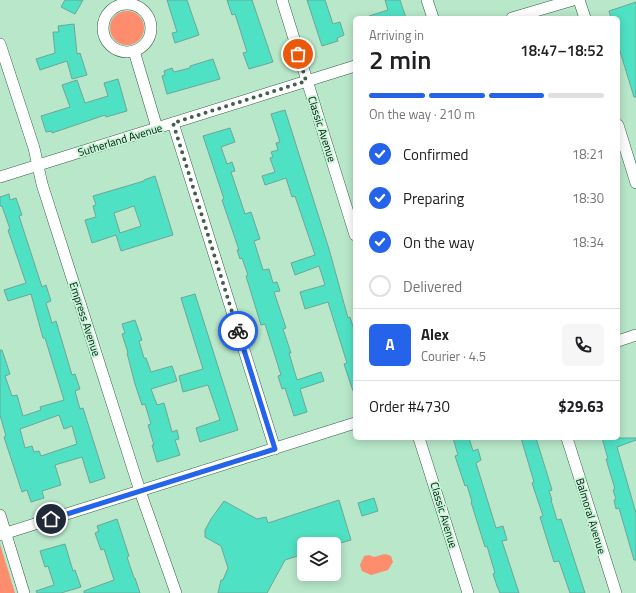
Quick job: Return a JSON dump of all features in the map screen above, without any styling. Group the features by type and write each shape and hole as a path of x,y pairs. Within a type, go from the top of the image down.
{"street":[{"name":"Classic Avenue","path":"282,0 353,229"},
{"path":"427,0 432,16"},
{"path":"519,16 573,0"},
{"path":"579,0 584,16"},
{"path":"122,4 138,6 149,18 151,26 147,41 142,47 134,51 119,51 112,47 104,34 103,26 109,12 122,4"},
{"name":"Empress Avenue","path":"0,44 34,148 42,184 140,491 176,593"},
{"path":"134,51 157,128"},
{"name":"Sutherland Avenue","path":"0,177 353,67"},
{"path":"173,123 275,449"},
{"path":"620,131 636,183"},
{"path":"620,340 636,335"},
{"path":"3,534 353,424"},
{"name":"Classic Avenue","path":"420,440 468,593"},
{"name":"Balmoral Avenue","path":"568,440 616,593"},
{"path":"0,515 3,534 24,593"}],"shaded area":[{"path":"130,11 139,16 143,21 143,35 139,40 134,44 124,45 120,44 111,35 110,25 111,21 120,12"},
{"path":"0,544 15,593 0,593"},
{"path":"385,554 391,556 393,562 388,570 371,575 362,571 360,565 364,556 369,555 374,557"}],"building":[{"path":"65,0 83,0 75,14 61,7"},
{"path":"167,0 187,0 199,35 175,43 172,33 177,32"},
{"path":"227,0 252,0 273,62 249,69 243,53 247,52 237,20 235,14 232,15"},
{"path":"307,0 325,0 333,24 340,22 344,35 337,38 338,41 322,46"},
{"path":"385,0 400,0 405,16 369,16 388,10"},
{"path":"636,2 636,97 634,97 620,51 620,16 610,16 609,11"},
{"path":"74,24 77,54 80,53 87,75 72,79 67,61 40,70 36,59 55,53 53,32 59,32 58,26"},
{"path":"213,59 220,79 167,94 162,76 165,75 164,71 172,68 174,72 190,68 190,66"},
{"path":"118,79 127,111 106,117 105,115 52,133 52,131 46,132 41,116 70,107 62,85 77,80 85,103 108,96 104,83"},
{"path":"285,110 329,249 348,318 350,317 353,327 353,391 344,364 347,363 328,302 305,309 300,292 325,285 319,266 295,275 291,263 315,255 295,196 292,197 286,178 265,185 262,176 275,172 270,158 273,157 271,152 278,150 276,143 280,142 271,114"},
{"path":"230,128 235,142 221,147 227,164 232,162 235,171 231,172 245,214 251,212 260,239 254,241 263,270 269,269 273,283 277,282 280,291 274,292 286,328 283,329 291,353 289,353 297,380 321,372 324,381 300,389 307,412 294,416 285,388 282,389 278,376 281,375 265,324 261,325 246,276 248,275 242,258 240,259 237,250 239,250 222,200 224,199 203,136"},
{"path":"155,176 173,235 121,251 116,235 92,243 85,220 96,217 93,206 96,205 93,196","holes":["134,206 141,226 120,233 114,213"]},
{"path":"9,194 10,200 16,198 22,215 19,216 42,287 46,285 51,301 46,303 52,323 56,321 72,375 75,374 80,389 75,391 80,409 83,408 105,478 90,483 82,457 55,465 61,485 42,491 44,498 31,502 27,490 22,492 4,437 6,436 0,415 0,350 2,350 10,374 5,376 12,396 17,395 23,416 41,410 40,407 64,400 45,338 43,338 31,294 8,301 4,290 26,283 8,230 10,229 2,206 0,206 0,197","holes":["59,415 64,429 72,426 77,444 41,456 39,451 34,452 32,446 25,448 20,429"]},
{"path":"195,294 238,430 200,442 196,428 220,420 208,385 183,392 179,376 203,369 181,298"},
{"path":"135,320 142,340 139,341 144,358 146,358 151,372 172,366 177,381 151,389 157,405 164,403 172,432 177,430 179,439 175,440 180,455 157,462 148,425 151,424 145,404 142,405 135,384 122,334 125,333 122,324"},
{"path":"636,438 636,440 617,447 636,513 636,560 634,560 619,508 616,509 614,500 616,499 613,490 615,489 606,459 608,459 603,440"},
{"path":"454,440 470,440 473,451 478,449 481,460 476,463 496,528 503,526 507,540 502,541 519,593 500,593 493,574 495,573 487,546 485,547 467,485 465,486 455,456 458,455"},
{"path":"522,440 537,440 552,490 549,491 557,520 561,519 585,593 570,593 559,561 554,562 540,517 543,516 532,483 534,482"},
{"path":"374,498 378,511 362,516 358,503"},
{"path":"339,500 351,540 341,543 341,537 297,537 297,556 285,560 267,593 218,593 221,580 223,580 228,568 221,546 205,537 205,530 211,519 224,501 257,519 266,517 268,523"},
{"path":"117,519 129,556 127,557 140,593 84,593 84,591 114,580 104,549 101,550 95,533 99,531 97,526"},
{"path":"65,544 73,571 75,570 81,587 61,593 37,593 36,591 54,585 48,566 45,567 40,551"}],"way so far":[{"path":"238,331 173,123 306,81 298,54"}],"route":[{"path":"51,519 275,449 238,331"}]}
